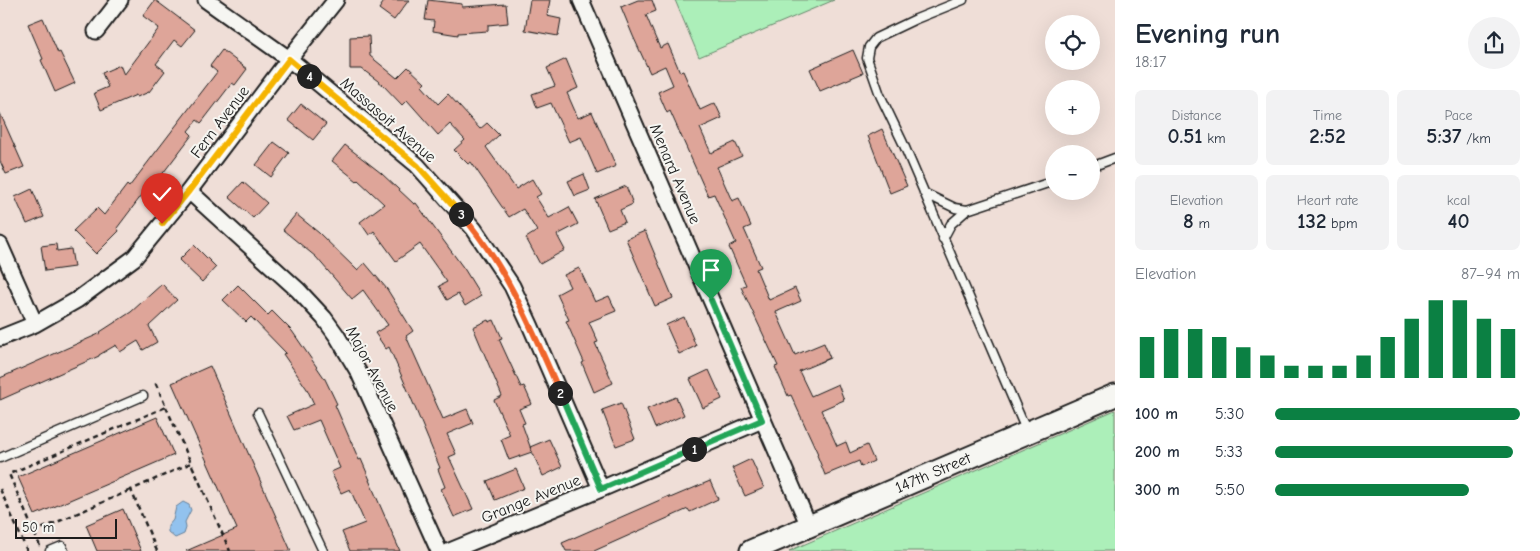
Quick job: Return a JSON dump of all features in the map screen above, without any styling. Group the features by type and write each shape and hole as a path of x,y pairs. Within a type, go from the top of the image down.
{"main road":[{"name":"147th Street","path":"751,551 1115,394"}],"street":[{"path":"96,31 120,0"},
{"name":"Massasoit Avenue","path":"206,0 289,59 417,165 474,229 512,286 532,327 601,489"},
{"name":"Fern Avenue","path":"0,338 35,324 77,300 134,258 189,191 336,0"},
{"name":"Menard Avenue","path":"581,0 809,526"},
{"name":"Major Avenue","path":"189,191 298,290 324,318 337,336 359,373 439,551"},
{"path":"0,245 35,324"},
{"name":"Grange Avenue","path":"450,551 762,420"}],"lane":[{"path":"963,0 890,30 876,38 869,47 867,58 870,71 1027,432"},
{"path":"1100,164 1115,158"},
{"path":"943,239 951,224 967,210 1045,184"},
{"path":"924,194 955,208 967,210"},
{"path":"0,458 143,396"},
{"path":"258,413 323,551"},
{"path":"50,551 62,546 64,551"}],"path":[{"path":"155,382 230,551"},
{"path":"40,546 9,474 166,407"},
{"path":"34,532 191,463"},
{"path":"0,489 27,551"},
{"path":"131,490 158,551"}],"green space":[{"path":"675,0 834,0 699,57"},
{"path":"1115,410 1115,551 789,551"}],"water":[{"path":"183,502 189,505 191,510 185,522 184,534 175,538 168,532 168,526 173,520 176,507"}],"building":[{"path":"155,0 195,30 182,46 174,40 156,64 165,71 149,92 137,97 136,95 101,110 94,93 108,87 102,73 120,65 124,75 159,28 143,16"},
{"path":"385,0 409,0 394,20 379,9"},
{"path":"428,0 462,4 462,7 506,4 508,23 488,25 488,31 458,33 458,35 433,31 434,21 425,20"},
{"path":"530,0 550,0 547,16 561,19 558,36 525,30"},
{"path":"638,0 652,0 656,11 646,15 655,37 660,48 668,44 680,72 683,71 700,110 715,103 722,118 700,128 711,153 735,142 742,156 717,167 732,201 739,198 751,226 744,229 761,267 756,269 769,300 795,288 801,301 776,312 795,355 824,343 830,358 799,371 811,396 838,384 844,400 821,410 837,446 846,442 850,453 867,445 874,461 861,467 859,461 825,475 818,454 791,395 788,396 775,367 778,366 741,287 746,285 729,247 736,243 714,194 708,196 670,111 667,113 658,92 673,85 665,66 650,73 621,7"},
{"path":"43,18 58,53 60,52 75,83 55,92 28,24"},
{"path":"369,36 370,56 397,78 408,67 425,83 422,86 438,104 448,94 480,129 487,123 499,135 486,147 516,189 532,179 541,194 536,197 549,218 569,207 578,224 557,235 565,250 540,264 526,238 537,231 523,209 509,217 471,162 468,164 454,150 465,140 450,124 438,135 407,100 402,105 382,84 362,69 350,69 350,37"},
{"path":"222,50 247,69 235,85 232,83 202,122 197,120 188,131 192,135 151,189 148,187 117,228 119,231 96,254 73,231 97,208 104,215 127,185 129,187 217,72 210,66"},
{"path":"853,50 863,73 820,91 810,69"},
{"path":"566,59 578,88 567,93 578,118 592,112 616,166 597,174 581,137 569,142 551,103 537,108 532,94 555,86 547,68"},
{"path":"301,104 326,124 313,140 288,120"},
{"path":"0,113 24,167 6,174 0,161"},
{"path":"882,129 907,186 890,193 868,136"},
{"path":"274,142 289,153 271,177 256,165"},
{"path":"345,145 381,173 414,204 416,203 465,270 481,296 465,306 458,294 447,300 439,286 447,282 420,244 396,261 374,231 369,235 360,222 384,204 358,180 332,161"},
{"path":"584,174 590,190 575,196 568,181"},
{"path":"243,182 267,203 253,218 229,197"},
{"path":"626,186 633,204 620,210 625,222 608,229 595,199"},
{"path":"32,189 44,217 27,224 15,197"},
{"path":"296,214 319,233 357,270 365,263 387,289 413,331 406,336 443,419 467,409 473,423 447,434 456,454 449,457 473,509 454,517 441,489 445,487 438,469 440,468 409,393 389,347 386,349 375,333 388,325 363,290 352,299 316,257 283,230"},
{"path":"645,231 673,298 655,306 626,239"},
{"path":"56,244 57,251 71,249 74,267 45,271 41,246"},
{"path":"194,245 216,267 202,282 179,260"},
{"path":"579,268 595,302 609,296 616,311 589,322 598,342 595,343 613,383 594,392 582,363 584,362 566,321 569,320 557,294 570,287 564,275"},
{"path":"162,284 177,300 149,326 157,342 143,350 138,341 120,352 116,345 99,356 0,400 0,378 101,333 131,312"},
{"path":"238,285 268,315 272,311 292,331 325,379 400,551 350,551 342,532 365,523 350,489 341,493 331,472 340,468 319,420 294,430 287,416 314,404 307,389 283,354 286,353 251,317 246,322 223,300"},
{"path":"684,317 696,346 679,354 666,325"},
{"path":"488,320 489,322 494,320 502,338 499,339 521,387 524,386 532,404 519,409 525,423 522,424 532,452 509,460 501,439 510,435 494,400 502,396 473,327"},
{"path":"210,366 291,551 186,551 237,529 172,383"},
{"path":"709,370 722,399 703,408 690,379"},
{"path":"676,397 684,415 655,428 647,409"},
{"path":"621,403 635,439 616,446 602,410"},
{"path":"157,417 174,455 35,515 18,477"},
{"path":"549,439 562,467 543,476 530,447"},
{"path":"751,459 764,488 745,496 732,468"},
{"path":"516,469 524,488 495,500 487,481"},
{"path":"710,481 718,499 690,512 688,509 594,551 566,551 562,543 669,496 670,498"},
{"path":"123,509 141,551 97,551 86,525"}],"route":[{"path":"162,224 289,59 417,165 474,229 512,286 532,327 601,489 762,420 711,300"}]}
